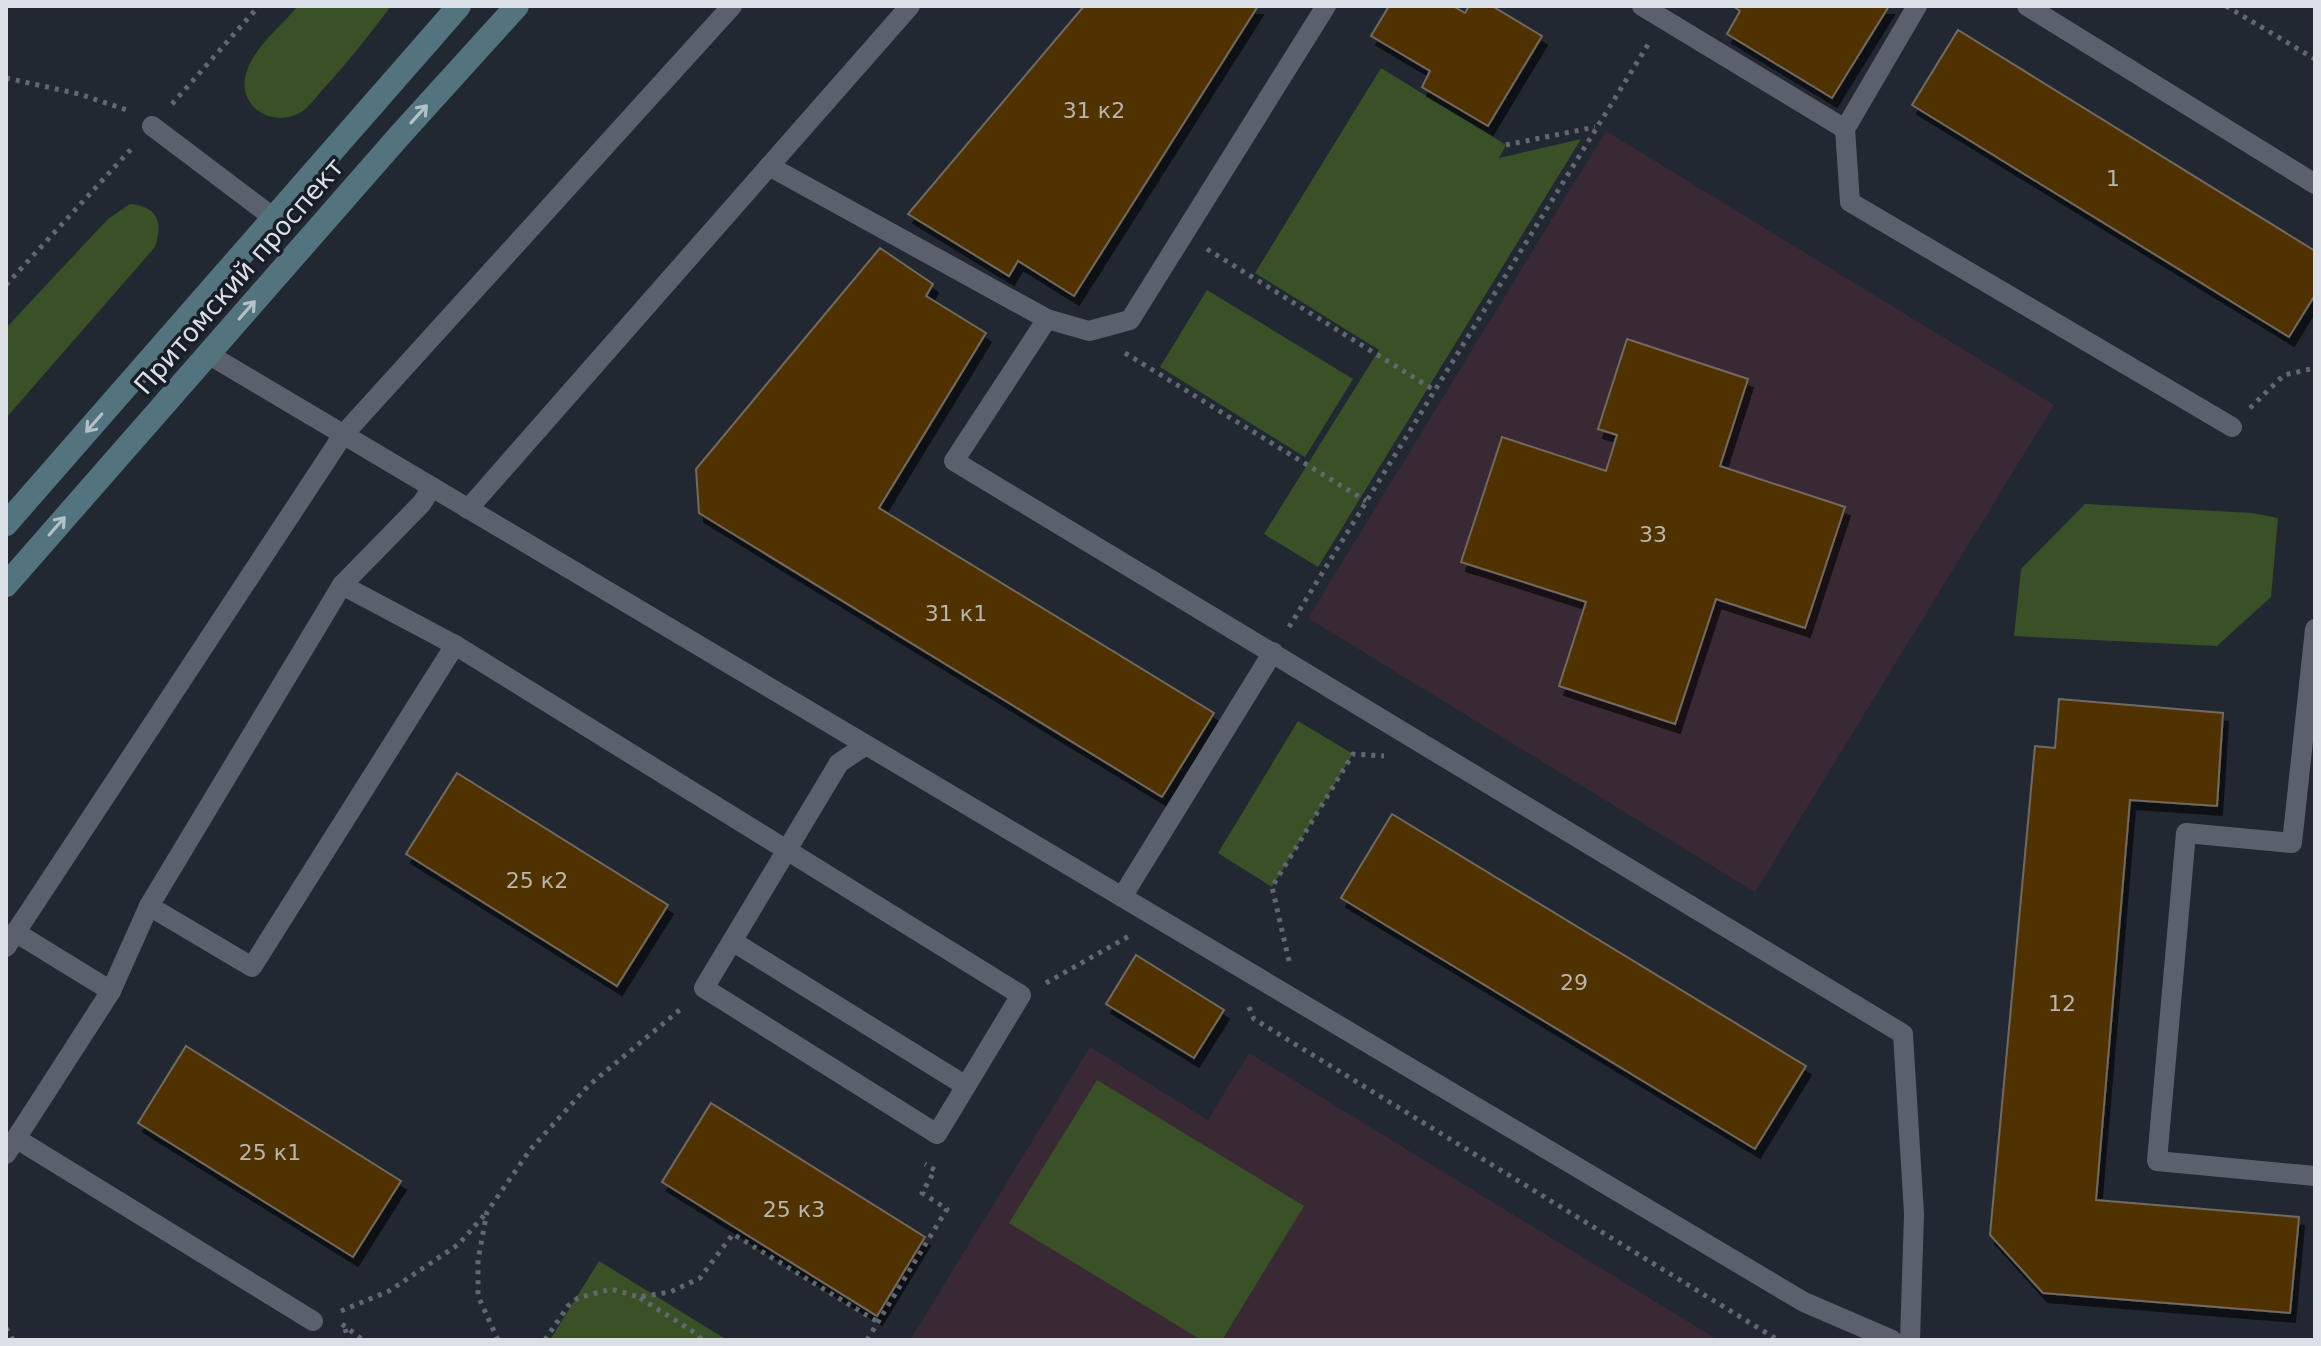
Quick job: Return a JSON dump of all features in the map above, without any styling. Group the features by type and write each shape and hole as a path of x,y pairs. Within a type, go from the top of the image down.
{"main road":[{"name":"Притомский проспект","path":"6,524 459,6"},
{"name":"Притомский проспект","path":"6,585 517,6"}],"lane":[{"path":"111,991 10,940 343,435 732,6"},
{"path":"468,509 910,6"},
{"path":"769,166 1047,319 1089,331 1130,320 1326,6"},
{"path":"1642,6 1845,129"},
{"path":"1917,6 1845,129 1850,202 2232,427"},
{"path":"2027,6 2315,184"},
{"path":"152,126 274,218"},
{"path":"1047,319 954,461 1903,1034 1914,1214 1910,1340"},
{"path":"208,354 1804,1302 1892,1340"},
{"path":"323,1318 12,1146 111,991 149,906 342,585 422,503 432,487"},
{"path":"342,585 455,645 786,850 1021,995 937,1134 704,988 786,850 839,763 866,745"},
{"path":"2315,629 2292,843 2186,833 2157,1161 2315,1176"},
{"path":"149,906 252,967 455,645"},
{"path":"1122,897 1273,652"},
{"path":"732,941 966,1086"}],"path":[{"path":"2226,6 2315,59"},
{"path":"1273,652 1664,20"},
{"path":"6,78 91,98 128,111 152,126"},
{"path":"1506,145 1595,127"},
{"path":"1184,234 1434,390"},
{"path":"1089,331 1366,501"},
{"path":"2232,427 2284,375 2315,368"},
{"path":"1297,1001 1272,887 1353,754 1395,757"},
{"path":"1021,995 1140,931"},
{"path":"323,1318 389,1291 459,1244 487,1212 530,1150 588,1086 704,988"},
{"path":"867,1340 947,1209 922,1193 935,1170 921,1161 937,1134"},
{"path":"487,1212 478,1260 478,1296 498,1340"},
{"path":"639,1297 670,1292 700,1278 733,1234 878,1322"},
{"path":"545,1340 568,1306 578,1298 611,1289 639,1297 702,1340"},
{"path":"323,1318 363,1340"},
{"path":"6,1328 13,1340"},
{"path":"345,1328 349,1340"}],"shaded area":[{"path":"1606,131 2054,405 1755,892 1308,618"},
{"path":"1090,1047 1208,1120 1249,1053 1718,1340 910,1340"}],"green space":[{"path":"298,6 391,6 307,108 292,116 269,116 251,103 246,93 248,68 264,43"},
{"path":"1381,68 1506,145 1499,158 1581,139 1318,567 1264,534 1379,350 1255,273"},
{"path":"130,204 147,208 156,217 158,230 155,247 6,418 6,328 108,219"},
{"path":"1207,290 1353,379 1305,457 1160,367"},
{"path":"2085,504 2252,513 2278,518 2271,597 2217,646 2014,636 2021,569"},
{"path":"1298,721 1353,754 1272,887 1218,853"},
{"path":"1097,1080 1304,1206 1222,1340 1201,1340 1009,1223"},
{"path":"599,1261 727,1340 550,1340"}],"building":[{"path":"1084,6 1258,6 1074,296 1018,261 1009,276 908,214"},
{"path":"1389,6 1453,6 1465,13 1469,6 1492,6 1542,36 1488,126 1422,87 1430,71 1371,36"},
{"path":"1733,6 1889,6 1832,98 1727,34 1740,11"},
{"path":"1958,30 2315,251 2315,295 2289,337 1912,105"},
{"path":"880,248 933,284 926,296 986,333 879,508 1214,713 1162,797 699,513 696,469"},
{"path":"1627,339 1748,379 1720,466 1845,507 1805,628 1716,599 1675,724 1559,686 1586,602 1461,562 1502,437 1606,471 1617,435 1598,429"},
{"path":"2059,699 2223,713 2217,806 2130,800 2096,1200 2299,1217 2290,1313 2043,1293 1990,1235 2035,746 2055,748"},
{"path":"457,773 668,905 617,986 406,854"},
{"path":"1392,814 1806,1066 1755,1149 1341,898"},
{"path":"1136,955 1224,1010 1194,1058 1106,1004"},
{"path":"186,1046 401,1181 353,1257 138,1123"},
{"path":"711,1103 925,1237 877,1316 662,1182"}]}
